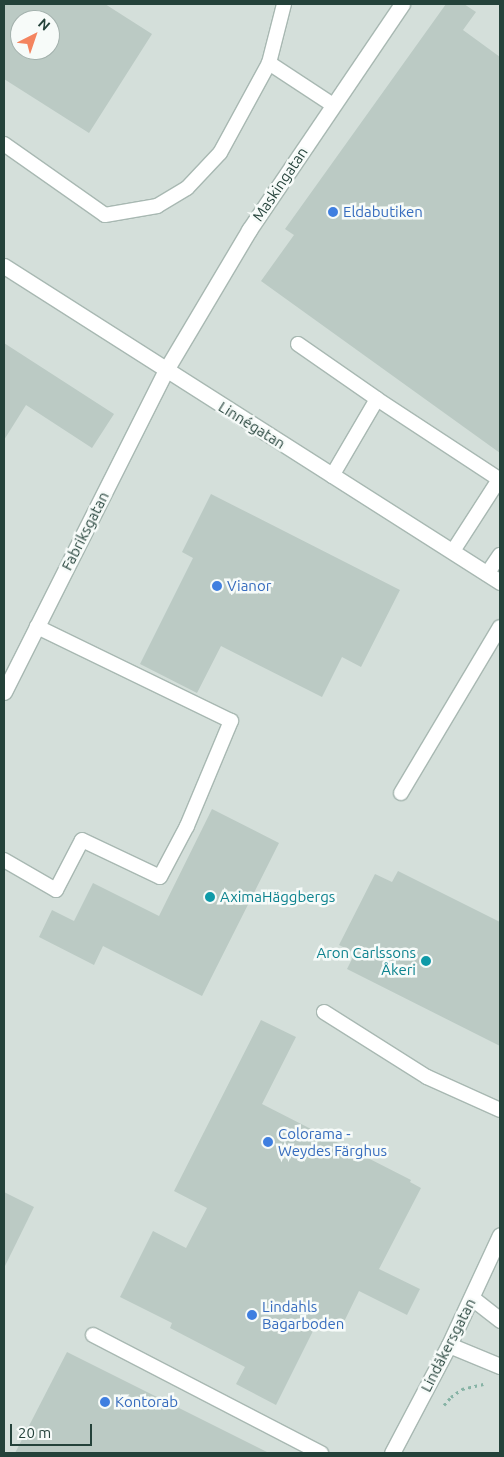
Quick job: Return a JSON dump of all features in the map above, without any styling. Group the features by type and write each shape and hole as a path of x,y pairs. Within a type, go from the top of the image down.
{"street":[{"name":"Maskingatan","path":"166,370 249,230 402,4"},
{"name":"Linnégatan","path":"4,266 494,578"},
{"name":"Fabriksgatan","path":"4,692 166,370"},
{"name":"Lindåkersgatan","path":"392,1453 449,1345 500,1235"},
{"path":"472,1298 500,1320"},
{"path":"449,1345 500,1366"}],"lane":[{"path":"4,144 105,215 157,206 187,188 220,152 269,62 284,4"},
{"path":"269,62 333,105"},
{"path":"298,344 377,399 500,479 453,551"},
{"path":"332,476 377,399"},
{"path":"494,578 500,555"},
{"path":"4,860 56,890 82,840 160,877 187,826 231,722 36,627"},
{"path":"401,793 500,627"},
{"path":"324,1012 427,1077 500,1110"},
{"path":"93,1335 321,1453"}],"path":[{"path":"440,1410 451,1397 462,1389 488,1383"}],"shaded area":[{"path":"4,4 500,4 500,1453 4,1453"}],"building":[{"path":"4,4 105,4 152,34 89,133 4,79"},
{"path":"446,4 464,4 476,12 463,30 500,57 500,453 261,281 294,235 285,229"},
{"path":"4,343 114,414 92,448 26,405 4,440"},
{"path":"211,494 400,590 361,667 342,657 322,697 221,646 197,693 140,664 193,558 182,552"},
{"name":"AximaHäggbergs","path":"212,809 279,843 202,996 103,946 94,965 39,937 52,910 74,921 93,883 159,916"},
{"name":"Aron Carlssons Åkeri","path":"398,871 500,922 500,1046 347,969 355,953 339,945 375,874 392,882"},
{"path":"261,1020 296,1037 262,1104 411,1180 410,1182 421,1188 379,1269 420,1289 407,1315 359,1291 340,1330 319,1319 276,1405 236,1384 245,1367 170,1328 172,1323 120,1297 153,1231 186,1248 207,1208 174,1191"},
{"path":"4,1192 34,1207 4,1268"},
{"name":"Kontorab","path":"67,1352 269,1453 15,1453"}],"place":[{"name":"Eldabutiken","path":"333,212"},
{"name":"Vianor","path":"217,586"},
{"name":"AximaHäggbergs","path":"210,897"},
{"name":"Aron Carlssons Åkeri","path":"426,961"},
{"name":"Colorama - Weydes Färghus","path":"268,1142"},
{"name":"Lindahls Bagarboden","path":"252,1315"},
{"name":"Kontorab","path":"105,1402"}]}
